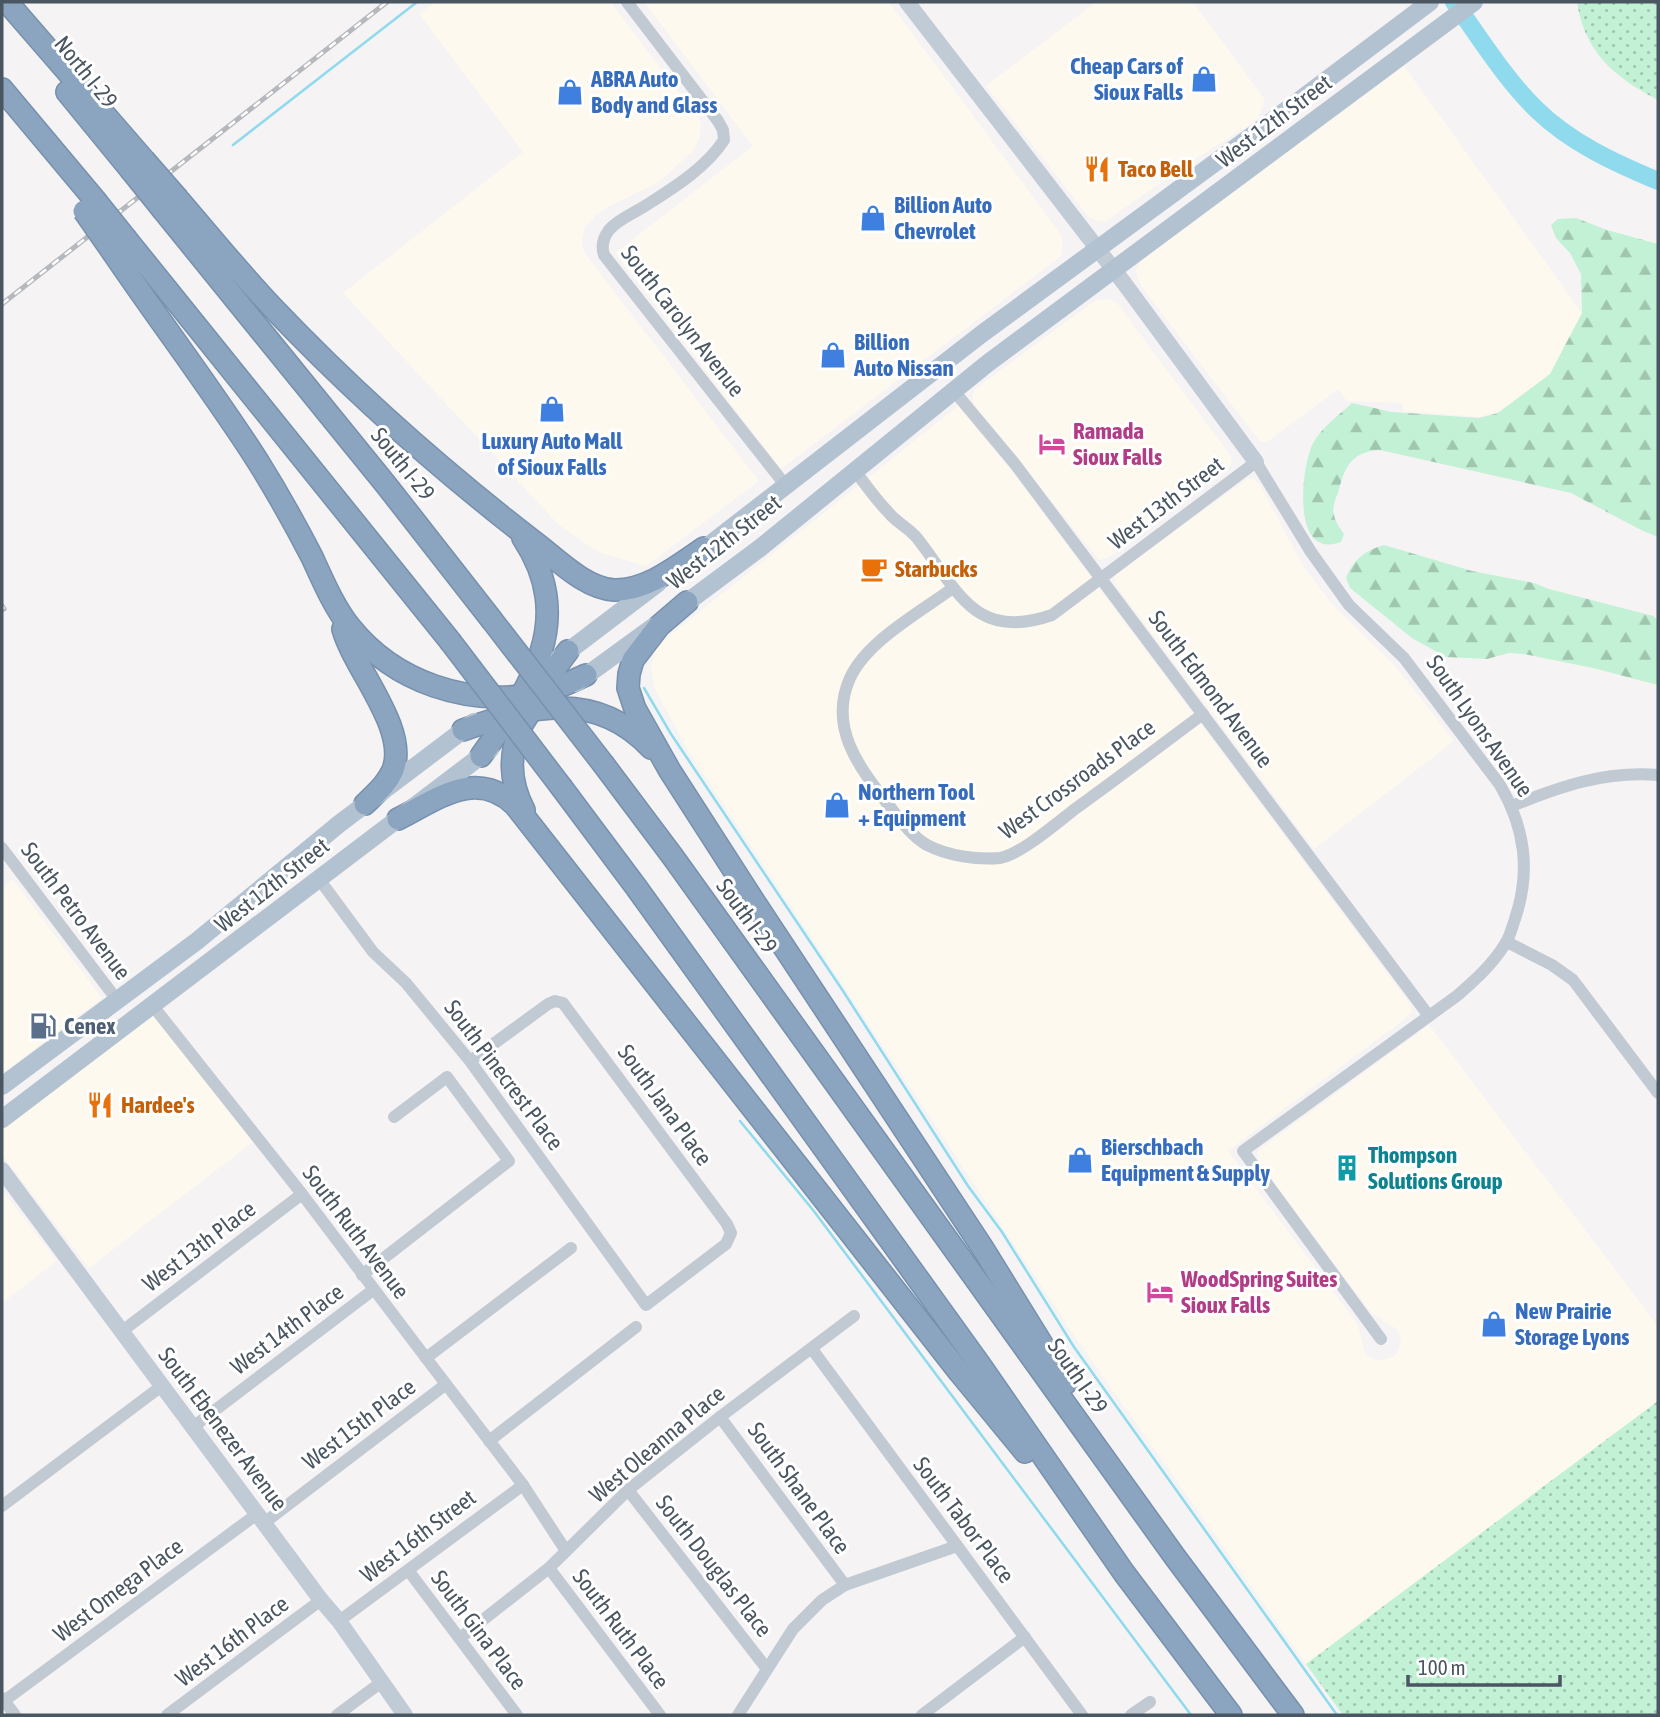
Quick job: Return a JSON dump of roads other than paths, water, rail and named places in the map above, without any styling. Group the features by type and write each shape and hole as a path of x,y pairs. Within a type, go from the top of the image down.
{"highway":[{"path":"7,2 137,164"},
{"name":"North I-29","path":"2,8 137,164"},
{"path":"2,91 120,247 450,641 562,788 980,1365 1124,1573 1231,1715"},
{"name":"South I-29","path":"137,164 681,868 1175,1558 1293,1715"},
{"path":"170,204 303,339 422,448 516,528 587,581 612,590 627,590 644,585 704,548"},
{"path":"120,247 292,519 338,610 345,634 392,732 396,752 388,779 365,804"},
{"path":"516,528 539,568 547,600 545,643 515,742 513,776 519,801 533,827"},
{"path":"687,602 650,637 634,660 629,674 630,698 670,771 982,1247 1175,1558"},
{"path":"338,610 362,641 404,673 455,692 582,709 611,718 635,733 670,771"},
{"path":"481,756 568,651"},
{"path":"463,730 586,675"},
{"path":"398,818 464,788 488,788 506,797 533,827 960,1373 1124,1573"}],"main road":[{"name":"West 12th Street","path":"568,651 983,333 1430,2"},
{"name":"West 12th Street","path":"586,675 760,548 954,391 1474,2"},
{"name":"West 12th Street","path":"2,1086 197,941 365,804 463,730"},
{"name":"West 12th Street","path":"2,1119 481,756"}],"street":[{"name":"South Carolyn Avenue","path":"627,2 718,121 724,140 703,164 656,199 610,228 603,239 604,256 786,486"},
{"name":"South Lyons Avenue","path":"907,2 1114,270 1256,462 1311,552 1349,605 1417,674 1512,806 1524,846 1525,863 1524,883 1507,942 1479,976 1429,1016 1243,1151 1381,1339"},
{"name":"South Edmond Avenue","path":"954,391 1015,464 1429,1016"},
{"name":"West 13th Street","path":"855,471 890,515 916,536 953,588 972,608 990,619 1009,624 1031,622 1052,615 1256,462"},
{"name":"West Crossroads Place","path":"953,588 873,648 850,679 843,715 851,751 862,770 906,828 926,844 950,854 1003,858 1036,839 1203,714"},
{"path":"1512,806 1553,789 1587,779 1620,774 1658,775"},
{"name":"South Petro Avenue","path":"2,848 117,1000"},
{"name":"South Pinecrest Place","path":"319,879 373,952 406,984 470,1061 646,1305"},
{"path":"1507,942 1552,965 1573,980 1658,1093"},
{"name":"South Jana Place","path":"470,1061 548,1004 555,1001 564,1003 727,1224 731,1233 719,1251 646,1305"},
{"name":"South Ruth Avenue","path":"153,1006 302,1194 523,1485"},
{"name":"West 14th Place","path":"362,1275 509,1161 447,1077 394,1117"},
{"name":"South Ebenezer Avenue","path":"2,1170 339,1621 405,1715"},
{"name":"West 13th Place","path":"121,1332 302,1194"},
{"name":"West 15th Place","path":"426,1358 571,1248"},
{"name":"West 14th Place","path":"193,1427 373,1290"},
{"name":"West Oleanna Place","path":"460,1638 549,1568 628,1489 854,1316"},
{"path":"489,1441 636,1328"},
{"name":"South Tabor Place","path":"812,1349 1082,1715"},
{"path":"2,1506 163,1385"},
{"name":"West 15th Place","path":"261,1518 445,1385"},
{"name":"South Shane Place","path":"720,1417 845,1585"},
{"name":"South Ruth Place","path":"523,1485 566,1551"},
{"name":"West 16th Street","path":"339,1621 523,1485"},
{"name":"South Douglas Place","path":"628,1489 768,1669"},
{"name":"West Omega Place","path":"3,1699 261,1518"},
{"path":"738,1715 782,1645 809,1611 845,1585 957,1546"},
{"name":"South Ruth Place","path":"549,1568 660,1715"},
{"name":"South Gina Place","path":"408,1570 517,1715"},
{"name":"West 16th Place","path":"167,1715 321,1600"},
{"path":"922,1715 1025,1637"},
{"path":"337,1715 383,1681"},
{"path":"3,1699 15,1715"},
{"path":"1132,1715 1150,1702"}],"waterway":[{"path":"233,145 417,2"},
{"path":"1454,2 1514,85 1550,122 1594,151 1658,181"},
{"path":"644,688 671,734 843,991 968,1186 1002,1232 1074,1347 1337,1715"},
{"path":"740,1121 813,1210 1191,1715"}],"railway":[{"path":"2,304 387,2"}],"place":[{"name":"Cheap Cars of Sioux Falls","path":"1204,79"},
{"name":"ABRA Auto Body and Glass","path":"570,92"},
{"name":"Taco Bell","path":"1097,169"},
{"name":"Billion Auto Chevrolet","path":"873,218"},
{"name":"Billion Auto Nissan","path":"833,355"},
{"name":"Luxury Auto Mall of Sioux Falls","path":"552,409"},
{"name":"Ramada Sioux Falls","path":"1052,444"},
{"name":"Starbucks","path":"874,569"},
{"name":"Northern Tool + Equipment","path":"837,805"},
{"name":"Cenex","path":"43,1026"},
{"name":"Hardee's","path":"100,1105"},
{"name":"Bierschbach Equipment & Supply","path":"1080,1160"},
{"name":"Thompson Solutions Group","path":"1347,1168"},
{"name":"WoodSpring Suites Sioux Falls","path":"1160,1292"},
{"name":"New Prairie Storage Lyons","path":"1494,1324"}]}
